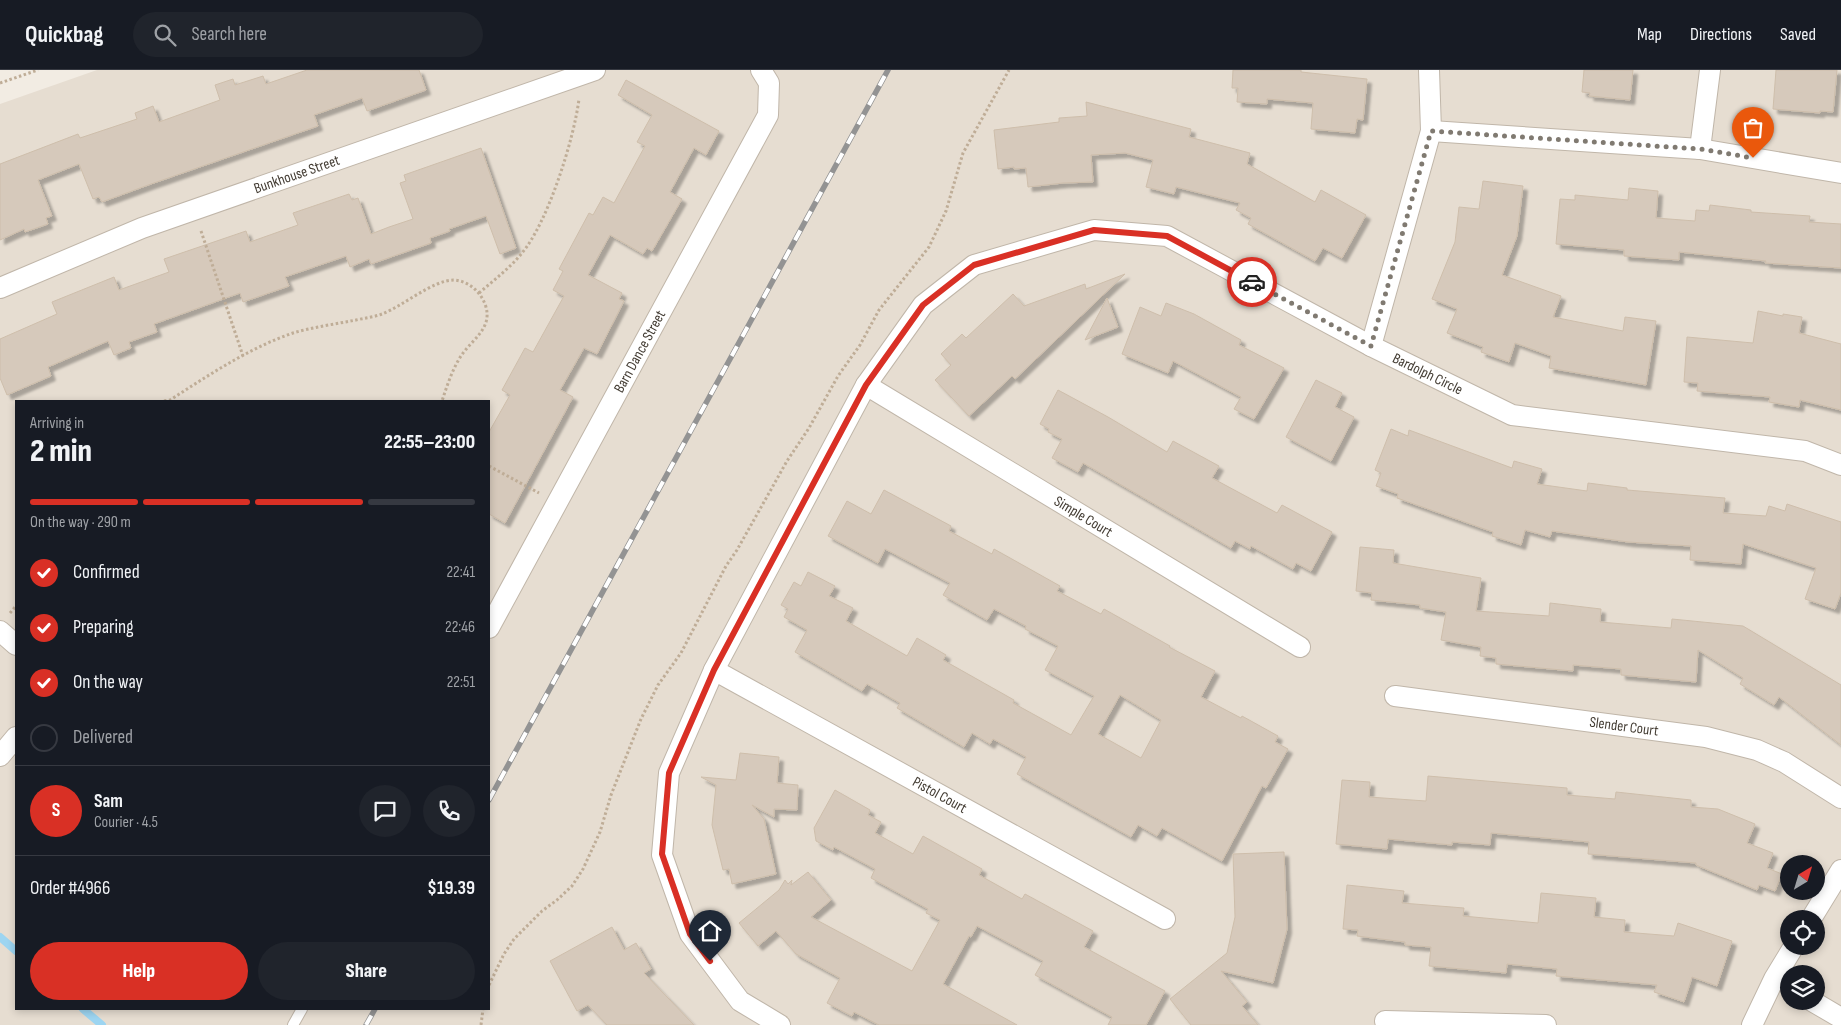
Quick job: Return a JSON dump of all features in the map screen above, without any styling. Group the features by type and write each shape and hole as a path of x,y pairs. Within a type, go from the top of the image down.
{"street":[{"name":"Barn Dance Street","path":"490,626 768,115 769,83 761,70"},
{"path":"1371,346 1431,131 1429,70"},
{"path":"1700,149 1710,70"},
{"name":"Bunkhouse Street","path":"0,288 142,228 588,72"},
{"path":"1431,131 1700,149 1841,173"},
{"name":"Bardolph Circle","path":"780,1025 740,1001 690,934 662,854 669,773 714,670 866,385 923,305 974,265 1094,230 1167,236 1371,346 1512,415 1805,451 1841,465"},
{"name":"Simple Court","path":"866,385 1300,647"},
{"path":"0,631 15,644"},
{"name":"Pistol Court","path":"714,670 1165,919"},
{"name":"Slender Court","path":"1395,696 1706,737 1758,750 1784,762 1841,798"},
{"path":"0,756 15,738"},
{"path":"1817,910 1841,870"},
{"path":"1752,1025 1780,984"},
{"path":"1825,1009 1841,1018"},
{"path":"1385,1021 1546,1025"}],"lane":[{"path":"293,1025 301,1010"}],"path":[{"path":"0,83 38,70"},
{"path":"490,983 504,954 514,939 542,911 572,886 582,869 600,832 611,795 641,718 658,685 681,654 726,566 741,544 787,461 809,428 838,376 860,345 879,310 929,247 946,211 963,154 1009,70"},
{"path":"479,293 521,254 535,235 566,154 588,72"},
{"path":"194,210 243,356"},
{"path":"166,400 243,356 294,333 380,315 401,306 440,283 453,280 464,282 479,293 486,309 486,324 480,335 462,355 442,400"},
{"path":"490,467 557,504"},
{"path":"481,1025 483,1010"}],"shaded area":[{"path":"97,70 1841,70 1841,1025 0,1025 0,104"}],"building":[{"path":"307,70 419,70 426,90 367,111 362,98 314,115 318,126 102,202 99,197 93,199 79,164 38,180 52,216 46,218 48,224 25,232 24,229 0,240 0,164 78,134 80,138 137,119 135,113 153,106 159,122 220,100 215,85 233,79 235,85 263,76 266,84"},
{"path":"1233,70 1301,70 1301,72 1367,79 1363,120 1357,119 1355,133 1311,129 1313,103 1267,99 1267,104 1237,102 1238,88 1232,88"},
{"path":"1584,70 1633,70 1630,100 1589,96 1590,93 1582,92"},
{"path":"1776,70 1837,70 1833,112 1820,111 1820,113 1773,109"},
{"path":"626,80 719,131 706,155 694,148 670,192 682,199 652,251 647,248 643,254 610,235 588,275 622,293 619,299 624,301 597,354 584,348 560,390 573,397 505,523 490,515 490,430 510,395 502,390 525,348 533,352 564,296 553,290 563,271 559,269 589,213 593,215 603,197 614,203 645,146 637,142 652,115 618,95"},
{"path":"1086,102 1191,129 1189,137 1250,153 1247,164 1315,202 1321,190 1366,215 1342,258 1323,248 1315,261 1248,224 1251,218 1236,210 1240,203 1176,187 1174,194 1146,187 1153,160 1125,153 1091,155 1093,182 1028,187 1026,168 998,169 994,130 1059,122 1059,118 1087,116"},
{"path":"481,148 516,248 500,254 486,216 430,238 431,243 371,264 369,259 350,267 346,256 285,277 289,286 243,302 240,293 154,324 157,332 129,342 131,348 114,355 108,341 48,367 51,376 7,395 0,378 0,339 57,314 52,302 114,277 119,290 169,272 164,259 246,231 250,242 298,225 293,213 349,194 352,200 358,198 371,234 413,219 400,183 406,181 404,175"},
{"path":"1483,181 1523,186 1517,236 1502,275 1561,296 1553,317 1623,331 1625,317 1656,321 1646,385 1549,368 1551,356 1515,343 1509,362 1481,352 1483,347 1447,333 1457,309 1432,299 1455,242 1459,207 1479,209"},
{"path":"1629,188 1658,191 1656,218 1695,221 1696,210 1709,211 1710,205 1751,210 1751,212 1810,216 1809,222 1841,224 1841,268 1765,263 1766,261 1679,252 1679,260 1624,256 1624,250 1556,244 1560,199 1575,200 1575,195 1628,200"},
{"path":"1125,274 1015,379 1012,376 969,416 935,380 951,365 941,354 962,334 966,338 1013,294 1024,306 1085,284 1086,289"},
{"path":"1107,298 1118,327 1085,340"},
{"path":"1166,303 1194,314 1241,340 1239,345 1284,368 1254,419 1234,409 1241,397 1173,361 1168,373 1122,354 1140,307 1161,316"},
{"path":"1758,311 1783,316 1783,314 1802,317 1799,333 1841,344 1841,410 1800,400 1799,407 1769,402 1770,397 1697,391 1698,383 1684,382 1687,337 1753,343"},
{"path":"1316,380 1342,393 1335,407 1354,417 1331,461 1286,437"},
{"path":"1058,390 1167,452 1173,441 1219,466 1212,478 1277,513 1282,505 1332,532 1311,571 1296,563 1293,569 1251,546 1250,549 1235,541 1231,548 1083,463 1078,472 1052,458 1062,439 1048,432 1049,429 1040,424"},
{"path":"1391,429 1408,436 1409,430 1512,468 1514,461 1542,469 1537,484 1587,491 1588,483 1627,488 1627,490 1725,498 1723,513 1766,516 1769,506 1785,511 1787,504 1841,522 1841,593 1835,609 1805,599 1816,568 1743,544 1741,564 1690,560 1691,546 1628,542 1552,531 1550,537 1525,530 1521,545 1492,536 1493,532 1397,498 1398,494 1376,486 1381,473 1375,470"},
{"path":"884,490 951,526 949,531 992,554 994,549 1060,586 1057,591 1101,614 1104,609 1215,671 1201,697 1241,718 1242,716 1278,736 1275,742 1288,749 1266,788 1262,786 1222,861 1162,828 1157,836 1138,825 1131,837 1017,774 1026,757 993,739 990,744 972,733 964,747 897,708 900,703 867,684 862,691 795,652 807,630 784,617 788,609 781,605 794,582 801,586 808,572 835,586 829,596 853,608 846,621 907,656 917,638 946,655 943,660 1014,700 1013,703 1071,735 1094,696 1045,670 1058,646 1025,629 1026,626 994,609 987,620 943,595 950,583 885,549 878,563 828,536 847,501 871,514","holes":["1120,695 1161,720 1141,758 1098,734"]},
{"path":"1360,547 1394,550 1393,563 1481,578 1476,611 1549,616 1550,603 1601,609 1600,622 1671,628 1672,619 1743,626 1841,685 1841,745 1779,697 1774,705 1740,684 1743,678 1698,650 1696,682 1621,675 1621,669 1573,665 1573,671 1496,664 1496,658 1480,656 1481,647 1441,640 1446,612 1420,608 1420,605 1371,600 1372,593 1356,591"},
{"path":"740,753 779,757 777,783 798,785 797,810 774,809 774,817 752,805 764,819 776,874 732,884 729,869 723,870 712,825 716,785 701,777 736,780"},
{"path":"1428,776 1567,788 1567,795 1615,799 1616,792 1691,800 1691,807 1718,809 1755,824 1747,843 1773,853 1767,868 1780,873 1780,879 1775,891 1759,885 1757,890 1696,865 1696,863 1588,854 1589,842 1491,833 1490,845 1452,842 1452,845 1388,839 1387,849 1336,844 1342,780 1370,782 1369,797 1426,801"},
{"path":"835,790 870,810 868,815 881,822 875,833 913,854 923,836 982,869 979,875 1022,899 1025,894 1093,931 1084,947 1165,991 1146,1025 1108,1025 1112,1017 1035,975 1043,961 977,926 971,937 969,936 943,984 1017,1025 879,1025 854,1012 852,1016 827,1003 840,978 796,954 776,931 758,946 739,923 779,890 785,880 788,884 792,880 791,885 808,872 831,900 811,917 912,971 940,920 926,913 928,909 871,878 875,869 834,847 833,850 816,841 814,828"},
{"path":"1284,852 1287,929 1273,983 1221,971 1247,1002 1242,1006 1258,1025 1191,1025 1170,999 1227,953 1235,917 1233,854"},
{"path":"1347,885 1404,891 1402,903 1464,908 1463,916 1538,923 1541,893 1596,898 1594,917 1625,920 1624,932 1674,936 1678,923 1732,941 1717,986 1692,977 1684,1002 1654,992 1657,985 1556,976 1557,969 1507,964 1506,973 1429,966 1431,947 1405,945 1405,942 1357,936 1358,930 1343,929"},
{"path":"612,927 624,950 636,943 651,969 644,973 694,1025 607,1025 588,1005 577,1011 550,961"}],"waterway":[{"path":"0,937 15,950"},
{"path":"84,1010 102,1025"}],"railway":[{"path":"490,798 888,70"},
{"path":"366,1025 374,1010"}],"way so far":[{"path":"1252,282 1371,346 1431,131 1700,149 1753,158"}],"route":[{"path":"710,961 690,934 662,854 669,773 714,670 866,385 923,305 974,265 1094,230 1167,236 1252,282"}]}
